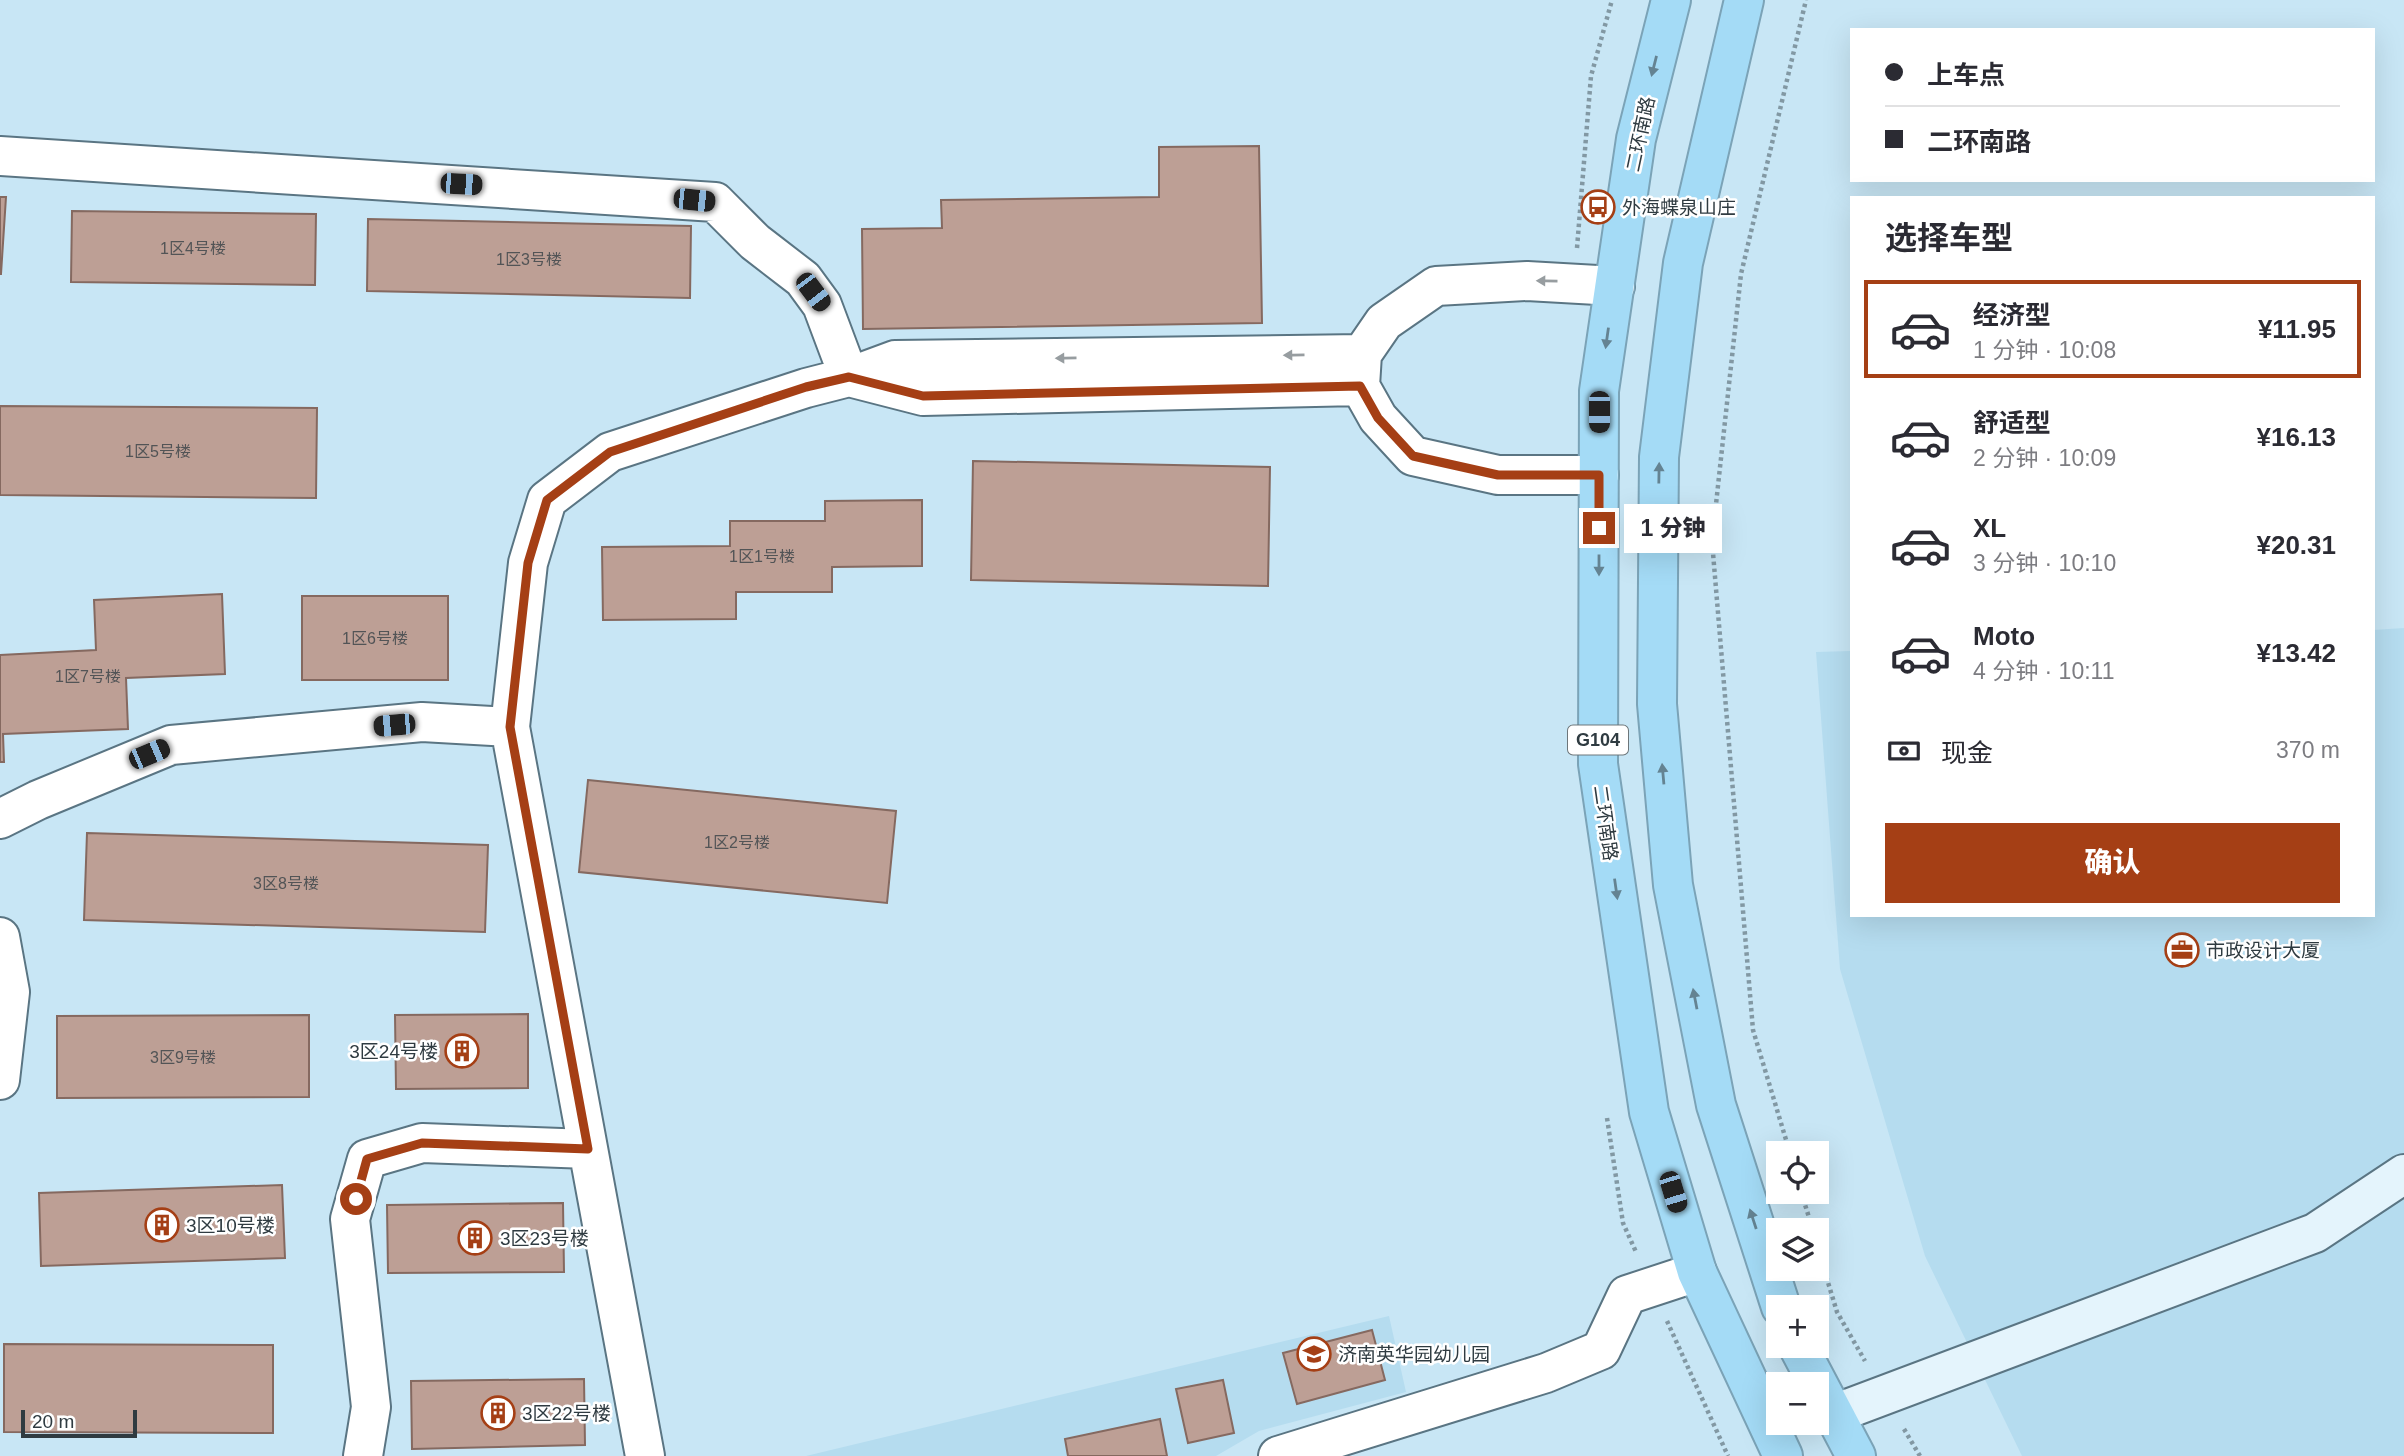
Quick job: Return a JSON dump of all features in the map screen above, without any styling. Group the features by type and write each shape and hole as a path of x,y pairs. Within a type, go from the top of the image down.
{"highway":[{"name":"二环南路","path":"1671,0 1636,139 1599,391 1598,764 1649,1112 1697,1272 1783,1456"},
{"path":"1744,0 1683,263 1659,457 1657,704 1673,885 1714,1091 1777,1295"},
{"path":"1804,1358 1856,1456"}],"street":[{"path":"0,156 715,202 755,242 803,279 822,305 849,377"},
{"path":"1599,475 1498,475 1413,456 1378,418 1361,370 1384,322 1436,286 1527,281 1615,286"},
{"path":"645,1456 510,727 528,563 547,500 610,452 895,360 1361,370"},
{"path":"0,819 38,800 171,745 422,722 510,727"},
{"path":"0,937 10,992 0,1080"},
{"path":"363,1456 371,1407 350,1219 367,1159 422,1143 588,1149"},
{"path":"1834,1414 2315,1233 2404,1174"},
{"path":"1278,1456 1546,1373 1601,1350 1627,1294 1697,1272"}],"path":[{"path":"1786,1141 1753,1030 1712,541 1741,274 1806,0"},
{"path":"1828,1281 1837,1312 1871,1372"},
{"path":"1899,1420 1920,1456"}],"shaded area":[{"path":"2404,628 2404,1456 2022,1456 1925,1256 1840,969 1816,652 1850,651 1850,917 2375,917 2375,630"},
{"name":"济南英华园幼儿园","path":"1389,1316 1406,1392 1259,1431 1216,1456 806,1456"}],"building":[{"path":"1259,146 1262,323 863,329 862,229 942,228 941,200 1159,197 1159,147"},
{"path":"0,197 6,197 1,274 0,274"},
{"path":"72,211 316,214 315,285 71,282"},
{"path":"368,219 691,226 690,298 367,291"},
{"path":"0,406 317,408 316,498 0,495"},
{"path":"973,461 1270,467 1268,586 971,580"},
{"path":"922,500 922,566 832,567 832,592 736,592 736,619 603,620 602,547 730,546 730,521 825,521 825,501"},
{"path":"222,594 225,674 126,678 128,729 3,734 4,762 0,762 0,655 96,650 94,600"},
{"path":"302,596 448,596 448,680 302,680"},
{"path":"588,780 896,811 887,903 579,872"},
{"path":"87,833 488,845 485,932 84,920"},
{"name":"3区24号楼","path":"528,1014 528,1088 396,1089 395,1015"},
{"path":"309,1015 309,1097 57,1098 57,1016"},
{"name":"3区10号楼","path":"282,1185 285,1258 41,1266 39,1193"},
{"name":"3区23号楼","path":"563,1203 564,1272 388,1273 387,1205"},
{"path":"1372,1330 1385,1380 1297,1404 1283,1353"},
{"path":"4,1344 273,1345 273,1433 4,1432"},
{"name":"3区22号楼","path":"584,1379 585,1445 412,1449 411,1381"},
{"path":"1223,1380 1234,1433 1188,1443 1176,1389"},
{"path":"1160,1419 1167,1456 1068,1456 1065,1439"}],"place":[{"name":"外海蝶泉山庄","path":"1598,207"},
{"name":"市政设计大厦","path":"2182,950"},
{"name":"3区24号楼","path":"462,1051"},
{"name":"3区10号楼","path":"162,1225"},
{"name":"3区23号楼","path":"475,1238"},
{"name":"济南英华园幼儿园","path":"1314,1354"},
{"name":"3区22号楼","path":"498,1413"}],"route":[{"path":"356,1199 367,1159 422,1143 588,1149 510,727 528,563 547,500 610,452 806,387 849,377 923,396 1360,386 1378,418 1413,456 1498,475 1599,475 1599,528"}]}
